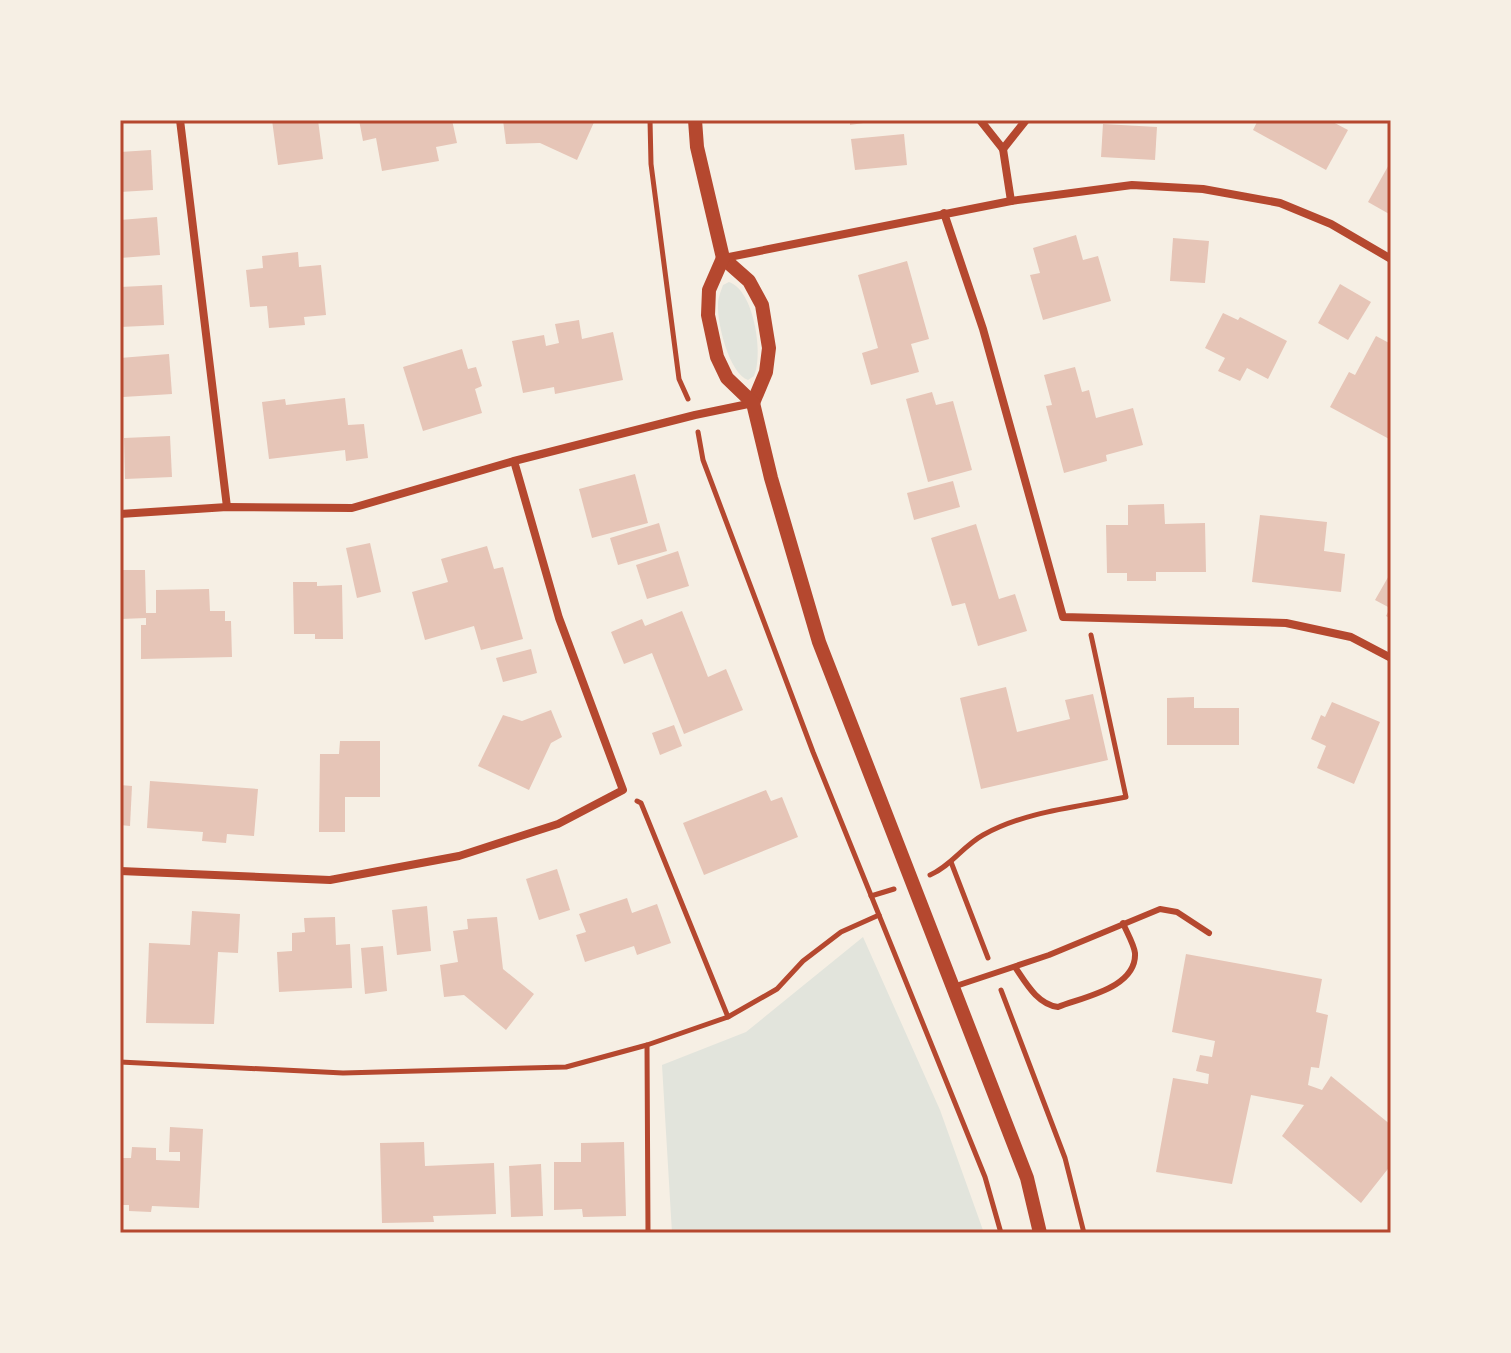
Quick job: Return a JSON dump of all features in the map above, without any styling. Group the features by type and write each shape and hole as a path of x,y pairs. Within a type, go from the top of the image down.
{"street":[{"path":"180,120 227,507"},
{"path":"695,120 697,147 723,258 749,281 762,305 769,348 766,372 753,403"},
{"path":"980,120 1003,149 1011,201"},
{"path":"1003,149 1026,120"},
{"path":"723,258 1011,201 1132,185 1203,189 1280,203 1331,224 1391,259"},
{"path":"944,213 983,329 1063,617 1286,623 1351,637 1391,658"},
{"path":"723,258 709,290 708,315 717,357 727,378 753,403 771,478 819,642 1027,1178 1040,1233"},
{"path":"120,514 227,507 352,508 514,461 753,403"},
{"path":"120,871 330,880 459,856 558,824 623,790 559,618 514,461"}],"lane":[{"path":"953,987 1049,955 1160,909 1177,912 1209,933"},
{"path":"1015,967 1037,997 1048,1005 1058,1007 1119,984 1130,971 1135,953 1123,923"}],"path":[{"path":"650,120 651,164 679,379 695,415 703,460 813,752 985,1177 1001,1233"},
{"path":"871,896 944,869 982,836 1015,820 1126,797 1087,619"},
{"path":"623,790 641,803 728,1017"},
{"path":"951,862 1065,1158 1084,1233"},
{"path":"120,1062 343,1073 566,1067 647,1045 728,1017 777,989 803,961 841,932 879,915"},
{"path":"647,1045 648,1233"}],"shaded area":[{"path":"729,282 738,287 745,297 755,324 757,366 754,376 748,380 741,376 730,358 720,323 718,299 723,285"},
{"path":"863,937 940,1110 984,1233 672,1233 662,1065 746,1032"}],"building":[{"path":"272,120 318,120 323,159 278,165"},
{"path":"359,120 452,120 457,143 436,147 439,161 382,171 376,138 363,141"},
{"path":"503,120 595,120 577,160 540,143 506,144"},
{"path":"850,120 869,120 870,122 850,125"},
{"path":"1258,120 1329,120 1348,130 1326,170 1253,130"},
{"path":"1103,124 1157,127 1155,160 1101,157"},
{"path":"904,134 907,165 855,170 851,139"},
{"path":"151,150 153,190 120,192 120,152"},
{"path":"1391,161 1391,215 1368,202"},
{"path":"157,217 160,255 120,258 120,220"},
{"path":"1076,235 1083,260 1098,256 1111,301 1043,320 1030,275 1040,273 1033,248"},
{"path":"1173,238 1209,241 1205,283 1170,281"},
{"path":"298,252 299,267 321,265 326,315 304,317 305,325 269,328 267,306 250,307 246,270 263,268 262,256"},
{"path":"907,261 929,339 911,344 919,372 871,385 862,353 878,348 858,275"},
{"path":"1340,284 1371,302 1348,340 1318,323"},
{"path":"162,285 164,325 120,327 120,287"},
{"path":"1223,313 1238,320 1240,317 1287,341 1268,379 1247,368 1240,381 1218,371 1225,358 1205,348"},
{"path":"579,320 582,339 613,332 623,380 555,394 554,387 523,393 512,341 544,335 546,346 559,343 555,324"},
{"path":"1376,336 1391,344 1391,440 1330,407 1349,372 1355,375"},
{"path":"462,349 468,369 476,367 482,386 475,389 482,413 423,431 403,367"},
{"path":"169,354 172,394 123,397 120,358"},
{"path":"1075,367 1082,392 1089,390 1096,418 1133,408 1143,445 1106,455 1107,461 1064,473 1046,406 1052,405 1044,375"},
{"path":"932,392 936,405 953,401 972,470 928,482 906,399"},
{"path":"345,398 348,425 364,424 368,458 346,461 345,450 269,459 262,402 285,399 286,405"},
{"path":"170,436 172,477 125,479 124,438"},
{"path":"635,474 648,523 592,538 579,489"},
{"path":"953,481 960,507 914,520 907,493"},
{"path":"1164,504 1165,524 1205,523 1206,572 1156,572 1156,581 1127,581 1127,573 1107,573 1106,525 1128,525 1128,505"},
{"path":"1260,515 1327,522 1324,551 1345,554 1341,592 1252,582"},
{"path":"659,523 667,551 618,565 610,538"},
{"path":"976,524 999,599 1015,594 1027,631 978,646 965,603 952,606 931,538"},
{"path":"370,543 381,592 357,598 346,548"},
{"path":"487,546 494,569 503,567 523,639 481,650 474,626 425,640 412,592 448,582 441,559"},
{"path":"678,551 689,586 647,599 636,565"},
{"path":"120,570 145,570 146,613 156,613 156,590 209,589 210,611 225,611 225,621 231,621 232,657 141,659 141,625 146,625 146,618 121,619"},
{"path":"1391,572 1391,619 1386,616 1390,608 1375,600"},
{"path":"293,582 317,582 317,586 342,585 343,639 315,639 315,634 294,634"},
{"path":"682,611 708,677 726,669 743,710 684,734 652,653 624,664 611,632 642,619 645,626"},
{"path":"531,649 537,673 503,682 496,658"},
{"path":"1006,687 1017,732 1070,719 1065,700 1093,694 1108,760 981,789 960,698"},
{"path":"1194,697 1194,708 1239,708 1239,745 1167,745 1167,698"},
{"path":"1332,702 1380,722 1354,784 1317,768 1326,746 1311,739 1321,715 1325,717"},
{"path":"551,710 562,737 551,743 529,790 478,766 503,715 522,721"},
{"path":"674,725 682,746 660,755 652,733"},
{"path":"340,741 380,741 380,797 345,797 345,832 319,832 320,754 339,754"},
{"path":"150,781 258,789 254,836 227,834 226,843 202,841 203,832 147,828"},
{"path":"120,785 132,786 130,826 120,825"},
{"path":"766,790 771,801 782,797 798,837 704,875 683,823"},
{"path":"557,869 570,910 539,920 526,879"},
{"path":"627,898 632,913 657,904 671,943 637,955 634,946 585,962 576,935 586,932 579,914"},
{"path":"427,906 431,951 397,955 392,910"},
{"path":"192,911 240,914 238,953 218,952 214,1024 146,1023 149,943 190,945"},
{"path":"335,917 336,945 350,944 352,988 279,992 277,952 292,951 292,933 305,932 304,918"},
{"path":"497,917 503,969 534,994 506,1030 464,995 444,997 440,965 458,962 453,931 468,929 467,919"},
{"path":"383,946 387,991 365,994 361,948"},
{"path":"1186,954 1322,979 1316,1012 1328,1015 1319,1068 1311,1067 1308,1085 1322,1090 1331,1076 1391,1125 1391,1165 1361,1203 1282,1136 1304,1105 1251,1095 1232,1184 1156,1172 1173,1078 1208,1084 1209,1074 1196,1071 1200,1055 1212,1057 1215,1041 1172,1032"},
{"path":"170,1127 203,1129 199,1208 152,1206 151,1212 129,1211 129,1205 120,1205 120,1158 131,1158 132,1147 156,1148 156,1160 180,1161 180,1152 169,1152"},
{"path":"424,1142 425,1166 494,1163 496,1214 433,1216 434,1222 382,1223 380,1143"},
{"path":"624,1142 626,1216 583,1217 582,1209 554,1210 554,1162 581,1162 581,1143"},
{"path":"541,1164 543,1216 511,1217 509,1166"}]}
